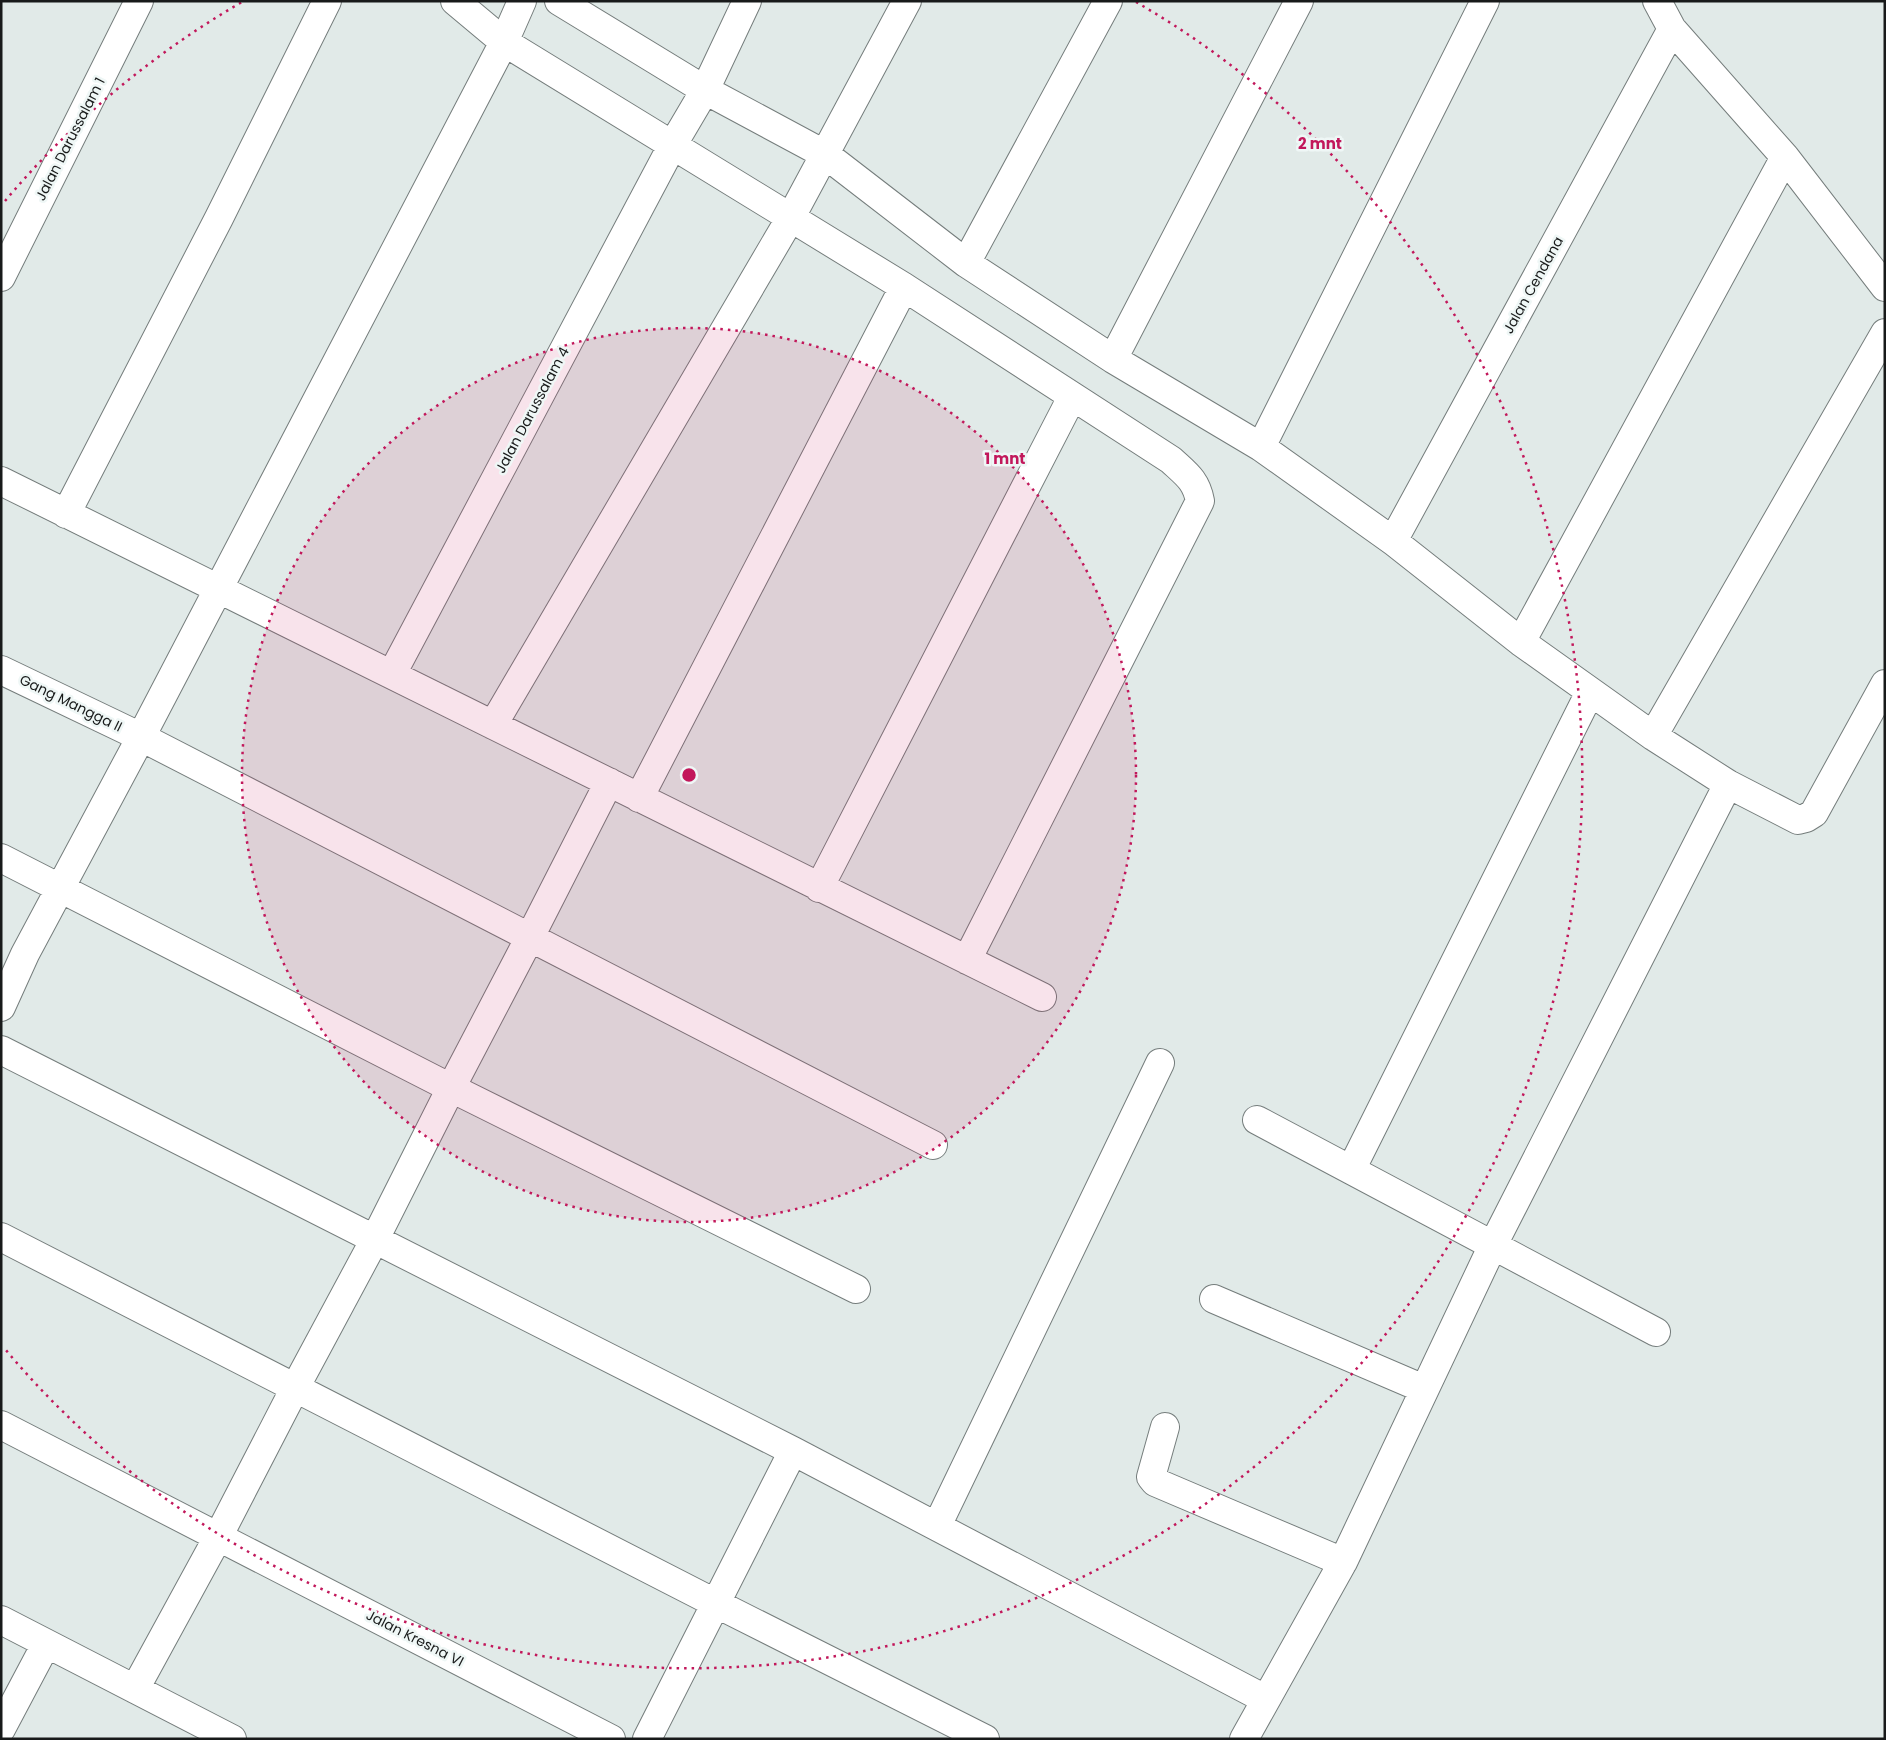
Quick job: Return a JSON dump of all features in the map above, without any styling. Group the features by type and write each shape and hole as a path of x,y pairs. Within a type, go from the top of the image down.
{"street":[{"name":"Jalan Darussalam 1","path":"1,277 139,1"},
{"path":"66,514 214,227 327,1"},
{"path":"455,1 504,42 904,287 1171,460 1192,479 1198,490 1200,501 967,960"},
{"path":"1,1007 25,954 141,737 504,42 522,1"},
{"path":"559,1 705,90 826,155 966,263 1113,359 1261,447 1393,541 1521,642 1590,692 1653,736 1728,784 1798,820 1814,813 1885,684"},
{"name":"Jalan Darussalam 4","path":"392,674 672,146 705,90 747,1"},
{"path":"493,725 792,217 907,1"},
{"path":"966,263 1108,1"},
{"path":"1113,359 1299,1"},
{"path":"1261,447 1485,1"},
{"path":"1657,1 1672,29 1785,157 1885,287"},
{"name":"Jalan Cendana","path":"1393,541 1672,29"},
{"path":"1521,642 1785,157"},
{"path":"639,798 904,287"},
{"path":"1653,736 1885,333"},
{"path":"819,888 1072,397"},
{"path":"1,481 1042,997"},
{"name":"Gang Mangga II","path":"1,670 141,737 933,1145"},
{"path":"1351,1170 1590,692"},
{"path":"135,1689 375,1239 609,782"},
{"path":"1244,1739 1343,1562 1493,1245 1728,784"},
{"path":"1,858 451,1088 856,1289"},
{"path":"1,1050 793,1450 1266,1698"},
{"path":"937,1526 1160,1063"},
{"path":"1257,1120 1656,1332"},
{"path":"1,1237 717,1604 985,1739"},
{"path":"1214,1299 1424,1389"},
{"name":"Jalan Kresna VI","path":"1,1425 611,1739"},
{"path":"1165,1427 1151,1477 1155,1482 1343,1562"},
{"path":"647,1739 717,1604 793,1450"},
{"path":"1,1620 135,1689 191,1729 232,1739"},
{"path":"1,1729 46,1644"}]}
